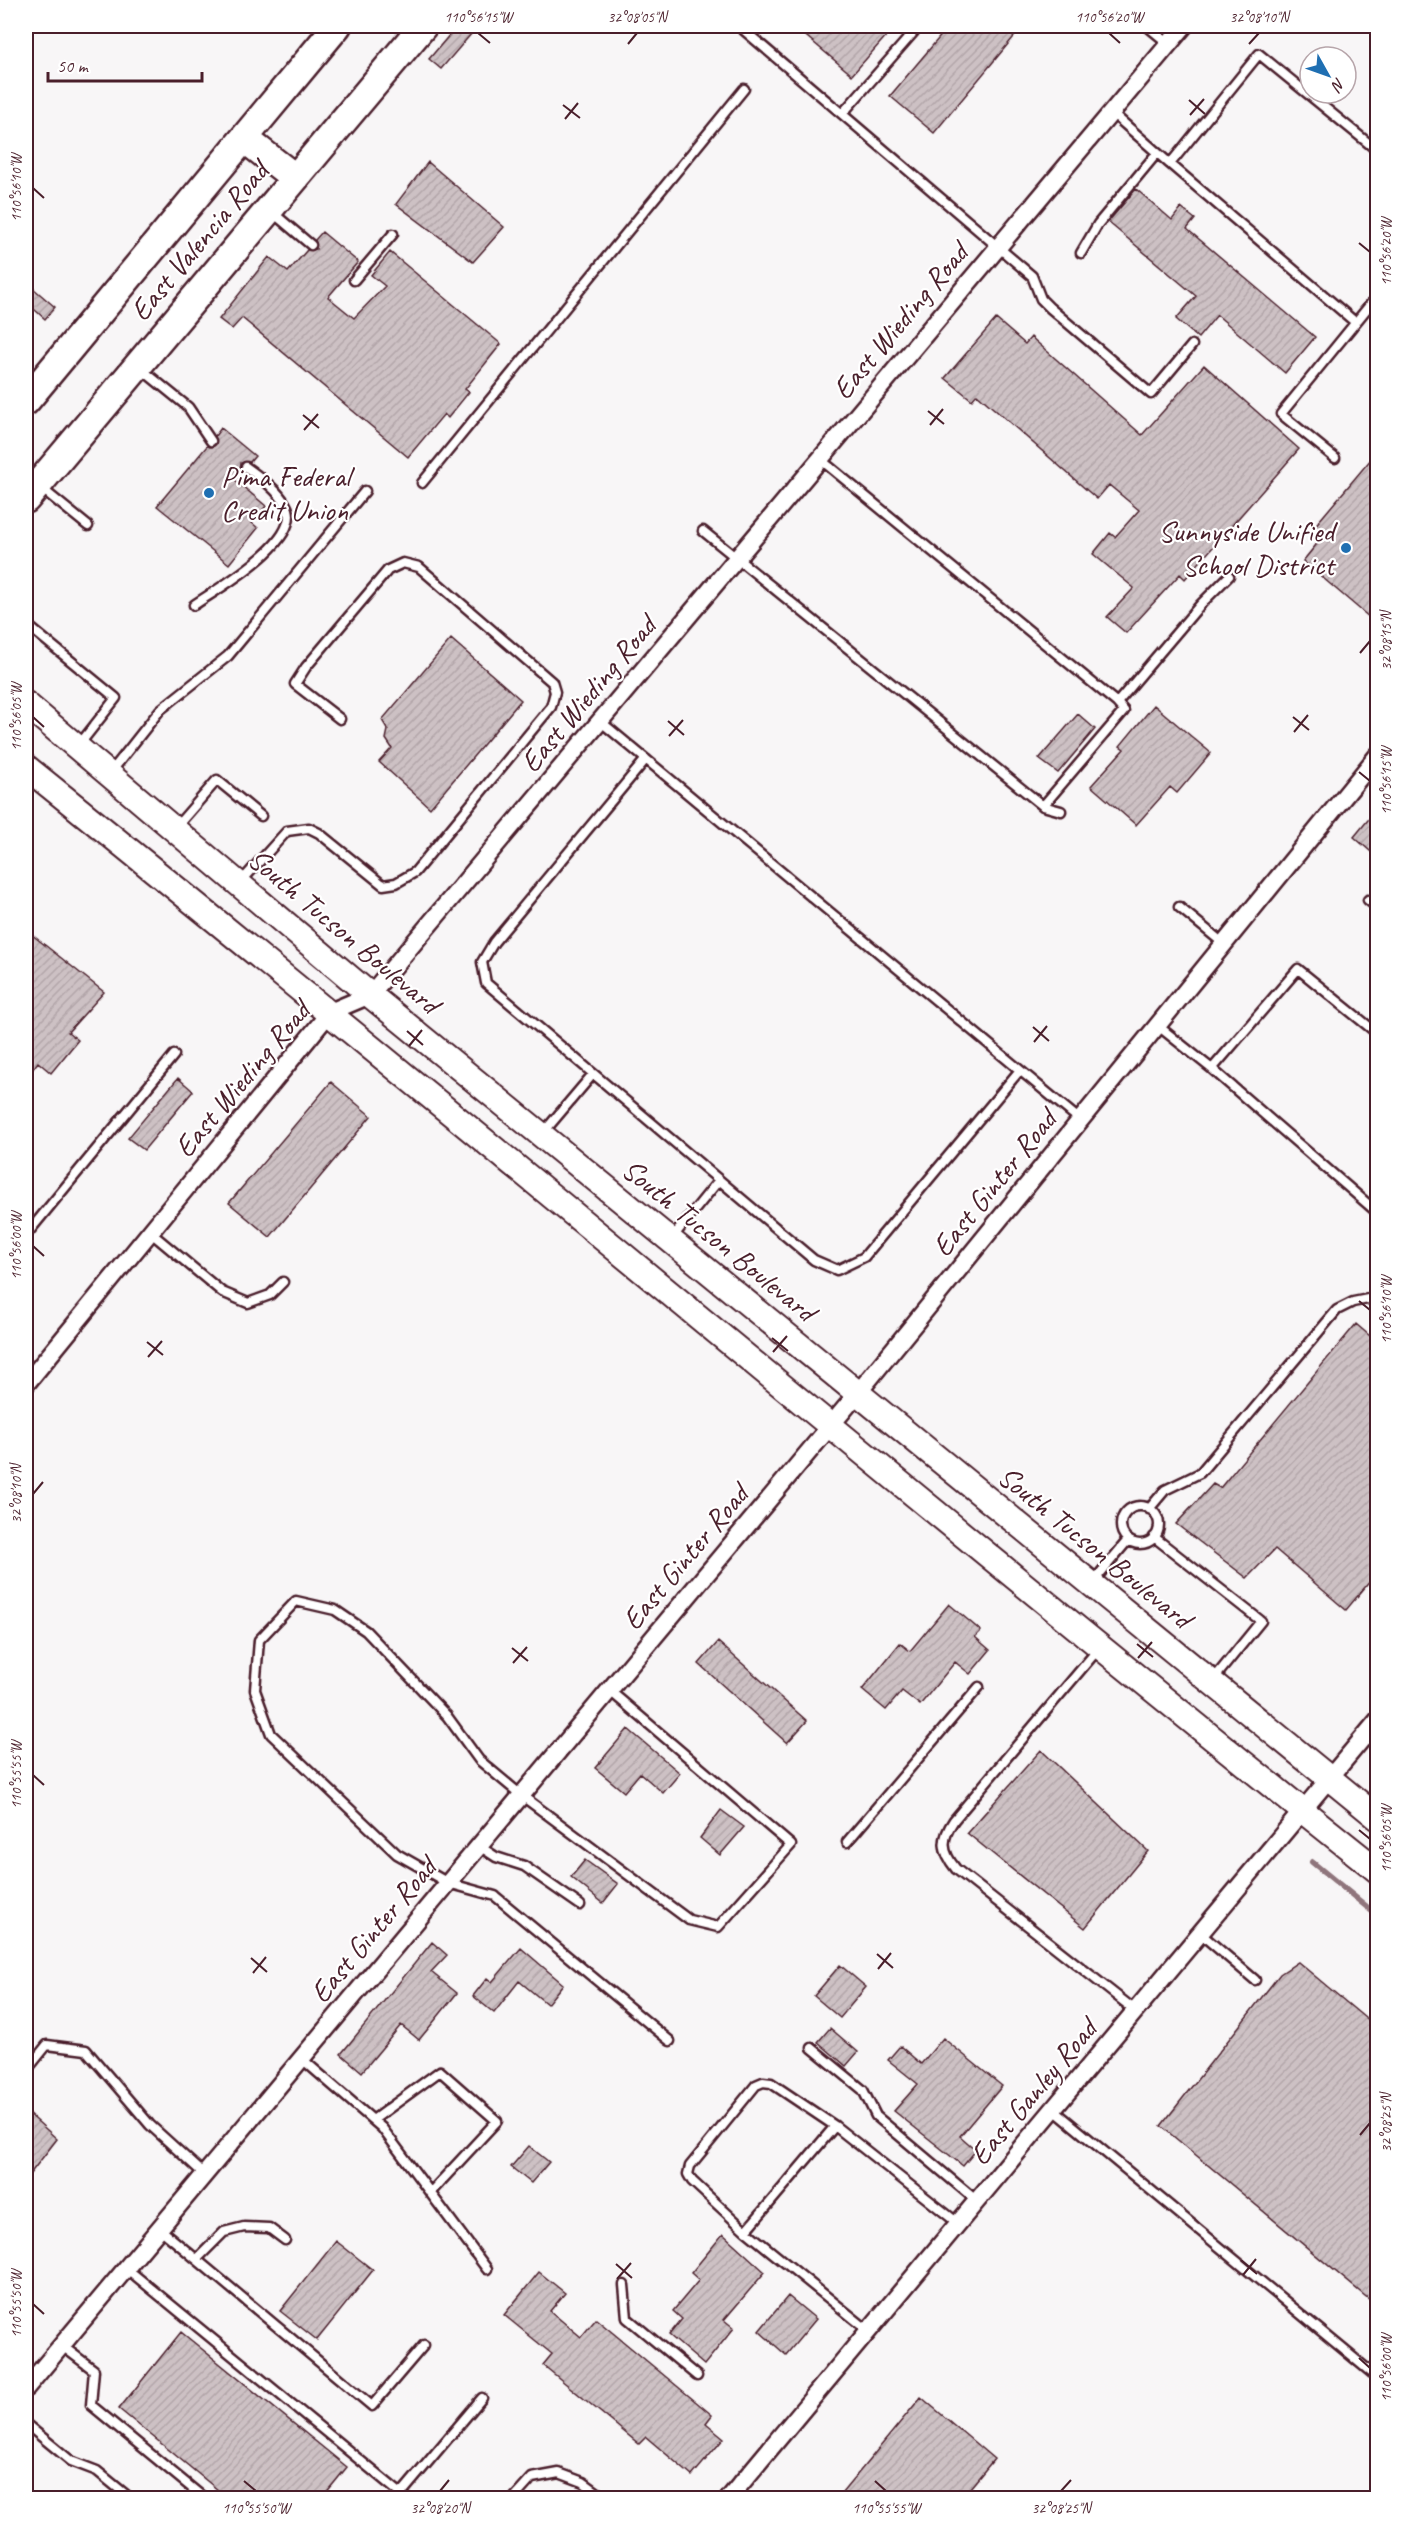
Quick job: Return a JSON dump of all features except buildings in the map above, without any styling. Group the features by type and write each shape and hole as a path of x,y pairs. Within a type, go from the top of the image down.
{"main road":[{"name":"East Valencia Road","path":"26,401 337,26"},
{"name":"East Valencia Road","path":"32,492 423,26"},
{"path":"245,139 295,178"},
{"name":"South Tucson Boulevard","path":"26,704 370,995 1377,1818"},
{"path":"26,766 330,1012 829,1427 1377,1871"}],"street":[{"name":"East Wieding Road","path":"26,1384 330,1012 370,995 1184,26"},
{"name":"East Ginter Road","path":"27,2382 126,2268 857,1394 1377,755"},
{"name":"East Ganley Road","path":"729,2499 1303,1812 1377,1720"}],"lane":[{"path":"740,26 1032,276 1041,299 1050,308 1151,394 1192,345"},
{"path":"842,114 919,26"},
{"path":"1147,26 1169,44"},
{"path":"1170,164 1260,54 1377,151"},
{"path":"422,483 744,89"},
{"path":"1111,112 1355,322"},
{"path":"1081,253 1098,224 1157,153"},
{"path":"268,209 311,245"},
{"path":"354,280 393,234"},
{"path":"1335,458 1281,414 1377,295"},
{"path":"137,366 188,407 211,441"},
{"path":"820,459 1124,711 1043,806"},
{"path":"195,605 271,550 288,528 288,507 270,485 246,466"},
{"path":"109,774 160,710 228,656 365,491"},
{"path":"32,492 88,526"},
{"path":"703,531 1043,806 1061,811"},
{"path":"239,884 287,831 309,828 383,885 396,883 415,872 551,707 555,692 552,682 419,567 403,563 388,570 306,667 295,684 340,719"},
{"path":"1117,703 1201,603 1229,576"},
{"path":"26,624 116,698 77,747"},
{"path":"600,721 1080,1120"},
{"path":"646,759 494,942 482,962 486,984 814,1260 837,1270 864,1257 1020,1070"},
{"path":"174,829 217,780 261,816"},
{"path":"1368,900 1377,908"},
{"path":"1179,907 1224,944"},
{"path":"1212,1069 1298,969 1377,1034"},
{"path":"1157,1025 1212,1069 1377,1213"},
{"path":"26,1235 174,1055"},
{"path":"542,1136 593,1074"},
{"path":"670,1240 719,1180"},
{"path":"150,1232 222,1292 248,1303 270,1295 283,1282"},
{"path":"1149,1509 1165,1490 1200,1473 1337,1310 1353,1302 1377,1297"},
{"path":"1132,1508 1149,1509 1158,1523 1154,1537 1140,1544 1128,1540 1121,1529 1123,1516 1132,1508"},
{"path":"1154,1537 1261,1621 1211,1682"},
{"path":"1091,1584 1128,1540"},
{"path":"609,1690 790,1845 717,1927 689,1920 521,1795 479,1760 447,1716 366,1631 335,1610 296,1601 259,1640 255,1690 271,1734 397,1854 448,1882 495,1896 670,2041"},
{"path":"1100,1647 954,1820 945,1832 943,1845 946,1856 956,1869 1136,2011"},
{"path":"847,1842 979,1687"},
{"path":"479,1846 496,1857 524,1866 580,1905"},
{"path":"1201,1934 1255,1980"},
{"path":"26,2072 47,2045 86,2050 150,2125 204,2174"},
{"path":"813,2048 863,2090 876,2116 978,2201"},
{"path":"301,2058 373,2120 487,2269"},
{"path":"373,2120 440,2071 497,2121 430,2193"},
{"path":"869,2331 746,2231 692,2181 688,2174 690,2166 756,2085 763,2082 771,2084 835,2126 958,2224"},
{"path":"1054,2110 1377,2378"},
{"path":"746,2231 835,2126"},
{"path":"197,2259 224,2232 244,2227 269,2228 285,2240"},
{"path":"159,2228 372,2406 424,2345"},
{"path":"126,2268 404,2496 482,2398"},
{"path":"624,2285 627,2318 697,2376"},
{"path":"61,2345 94,2370 91,2405 204,2499"},
{"path":"26,2424 71,2461 97,2471 130,2499"},
{"path":"514,2499 532,2478 559,2473 583,2482 605,2499"}],"waterway":[{"path":"1312,1862 1378,1916"}],"place":[{"name":"Pima Federal Credit Union","path":"209,493"},
{"name":"Sunnyside Unified School District","path":"1346,548"}]}
